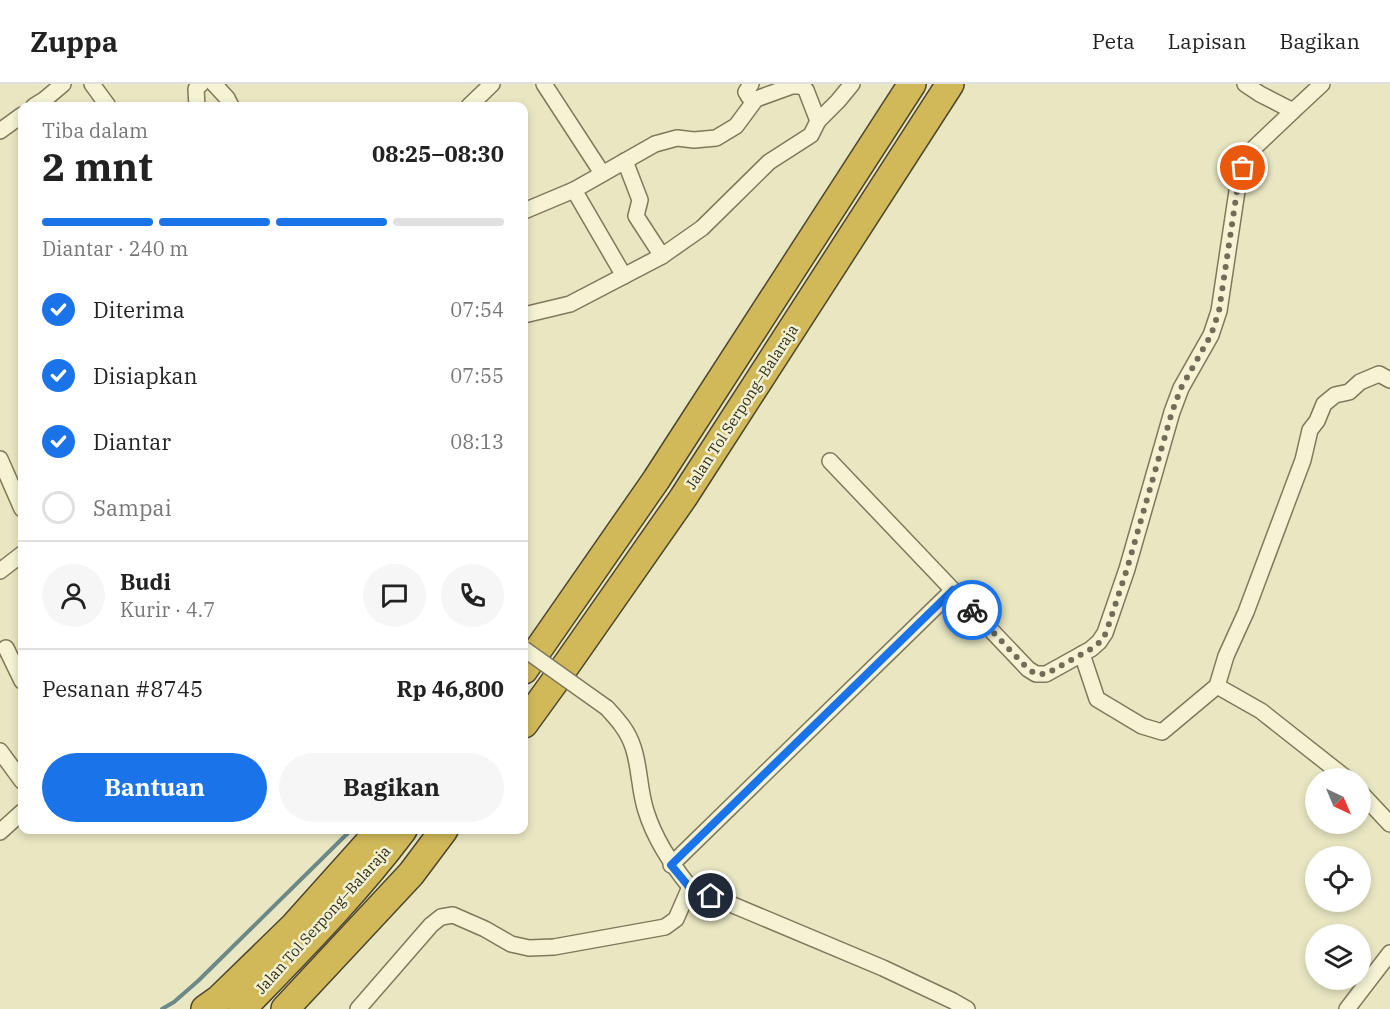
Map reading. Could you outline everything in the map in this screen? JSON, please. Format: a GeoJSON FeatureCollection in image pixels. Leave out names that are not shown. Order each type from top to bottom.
{"type":"FeatureCollection","features":[{"type":"Feature","properties":{"kind":"highway"},"geometry":{"type":"LineString","coordinates":[[528,657],[656,480],[912,84]]}},
{"type":"Feature","properties":{"kind":"highway","name":"Jalan Tol Serpong–Balaraja"},"geometry":{"type":"LineString","coordinates":[[528,719],[682,498],[950,84]]}},
{"type":"Feature","properties":{"kind":"highway"},"geometry":{"type":"LineString","coordinates":[[205,1009],[219,999],[293,927],[376,834]]}},
{"type":"Feature","properties":{"kind":"highway","name":"Jalan Tol Serpong–Balaraja"},"geometry":{"type":"LineString","coordinates":[[242,1009],[323,925],[400,834]]}},
{"type":"Feature","properties":{"kind":"highway","name":"Jalan Tol Serpong–Balaraja"},"geometry":{"type":"LineString","coordinates":[[285,1009],[411,873],[441,834]]}},
{"type":"Feature","properties":{"kind":"street"},"geometry":{"type":"LineString","coordinates":[[41,102],[63,84]]}},
{"type":"Feature","properties":{"kind":"street"},"geometry":{"type":"LineString","coordinates":[[92,84],[105,102]]}},
{"type":"Feature","properties":{"kind":"street"},"geometry":{"type":"LineString","coordinates":[[197,102],[196,89],[201,84]]}},
{"type":"Feature","properties":{"kind":"street"},"geometry":{"type":"LineString","coordinates":[[214,84],[229,102]]}},
{"type":"Feature","properties":{"kind":"street"},"geometry":{"type":"LineString","coordinates":[[473,102],[492,84]]}},
{"type":"Feature","properties":{"kind":"street"},"geometry":{"type":"LineString","coordinates":[[544,84],[603,173]]}},
{"type":"Feature","properties":{"kind":"street"},"geometry":{"type":"LineString","coordinates":[[528,314],[570,304],[662,256],[702,228],[769,162],[811,135],[818,121],[852,84]]}},
{"type":"Feature","properties":{"kind":"street"},"geometry":{"type":"LineString","coordinates":[[1245,84],[1293,111]]}},
{"type":"Feature","properties":{"kind":"street"},"geometry":{"type":"LineString","coordinates":[[830,461],[1028,669],[1036,674],[1046,674],[1100,642],[1106,633],[1127,569],[1172,412],[1181,388],[1211,335],[1219,311],[1235,201],[1243,168],[1253,149],[1322,84]]}},
{"type":"Feature","properties":{"kind":"street"},"geometry":{"type":"LineString","coordinates":[[528,209],[574,190],[655,144],[672,138],[694,140],[716,138],[736,126],[752,88],[801,86],[806,90],[818,121]]}},
{"type":"Feature","properties":{"kind":"street"},"geometry":{"type":"LineString","coordinates":[[0,131],[18,118]]}},
{"type":"Feature","properties":{"kind":"street"},"geometry":{"type":"LineString","coordinates":[[625,161],[640,200],[636,216],[662,256]]}},
{"type":"Feature","properties":{"kind":"street"},"geometry":{"type":"LineString","coordinates":[[574,190],[624,276]]}},
{"type":"Feature","properties":{"kind":"street"},"geometry":{"type":"LineString","coordinates":[[1082,654],[1097,699],[1142,726],[1162,732],[1217,686],[1226,656],[1246,612],[1303,460],[1310,430],[1317,421],[1324,404],[1335,395],[1349,392],[1360,382],[1379,374],[1390,380]]}},
{"type":"Feature","properties":{"kind":"street"},"geometry":{"type":"LineString","coordinates":[[0,459],[18,500]]}},
{"type":"Feature","properties":{"kind":"street"},"geometry":{"type":"LineString","coordinates":[[0,571],[18,557]]}},
{"type":"Feature","properties":{"kind":"street"},"geometry":{"type":"LineString","coordinates":[[671,865],[953,590]]}},
{"type":"Feature","properties":{"kind":"street"},"geometry":{"type":"LineString","coordinates":[[3,646],[18,651]]}},
{"type":"Feature","properties":{"kind":"street"},"geometry":{"type":"LineString","coordinates":[[3,646],[18,674]]}},
{"type":"Feature","properties":{"kind":"street"},"geometry":{"type":"LineString","coordinates":[[528,665],[607,708],[623,725],[633,747],[645,808],[653,833],[671,865],[690,888],[882,968],[967,1009]]}},
{"type":"Feature","properties":{"kind":"street"},"geometry":{"type":"LineString","coordinates":[[1217,686],[1261,711],[1333,768]]}},
{"type":"Feature","properties":{"kind":"street"},"geometry":{"type":"LineString","coordinates":[[0,751],[18,776]]}},
{"type":"Feature","properties":{"kind":"street"},"geometry":{"type":"LineString","coordinates":[[1371,804],[1390,824]]}},
{"type":"Feature","properties":{"kind":"street"},"geometry":{"type":"LineString","coordinates":[[0,832],[18,816]]}},
{"type":"Feature","properties":{"kind":"street"},"geometry":{"type":"LineString","coordinates":[[358,1009],[430,925],[441,917],[453,915],[511,944],[529,948],[554,946],[666,927],[676,919],[690,888]]}},
{"type":"Feature","properties":{"kind":"street"},"geometry":{"type":"LineString","coordinates":[[1347,1009],[1390,953]]}},
{"type":"Feature","properties":{"kind":"waterway"},"geometry":{"type":"LineString","coordinates":[[162,1009],[174,1002],[198,981],[347,834]]}},
{"type":"Feature","properties":{"kind":"way so far"},"geometry":{"type":"LineString","coordinates":[[972,610],[1028,669],[1036,674],[1046,674],[1091,649],[1106,633],[1127,569],[1172,412],[1181,388],[1211,335],[1219,311],[1237,191],[1243,168]]}},
{"type":"Feature","properties":{"kind":"route"},"geometry":{"type":"LineString","coordinates":[[711,896],[690,888],[671,865],[953,590],[972,610]]}}]}
